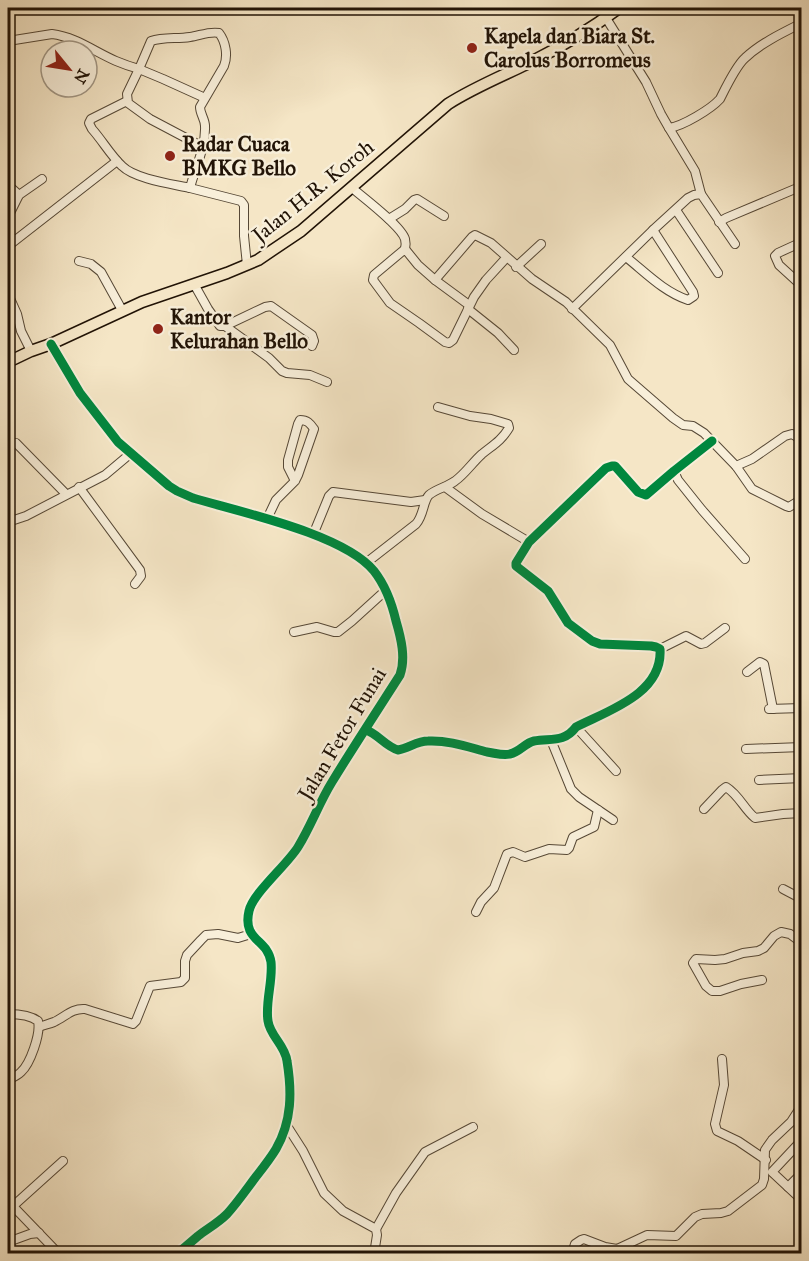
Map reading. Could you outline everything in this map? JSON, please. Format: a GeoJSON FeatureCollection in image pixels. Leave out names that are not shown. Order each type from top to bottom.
{"type":"FeatureCollection","features":[{"type":"Feature","properties":{"kind":"main road","name":"Jalan H.R. Koroh"},"geometry":{"type":"LineString","coordinates":[[8,362],[122,310],[247,265],[268,254],[301,231],[447,104],[475,88],[528,64],[619,8]]}},
{"type":"Feature","properties":{"kind":"street"},"geometry":{"type":"LineString","coordinates":[[606,18],[646,82],[661,114],[695,171],[701,194],[735,244]]}},
{"type":"Feature","properties":{"kind":"street"},"geometry":{"type":"LineString","coordinates":[[669,128],[689,121],[716,103],[746,57],[774,37],[801,23]]}},
{"type":"Feature","properties":{"kind":"street"},"geometry":{"type":"LineString","coordinates":[[127,101],[127,94],[152,40],[190,37],[213,32],[219,33],[222,37],[226,62],[200,109],[205,129],[203,147],[190,188]]}},
{"type":"Feature","properties":{"kind":"street"},"geometry":{"type":"LineString","coordinates":[[8,41],[52,34],[59,35],[205,98]]}},
{"type":"Feature","properties":{"kind":"street"},"geometry":{"type":"LineString","coordinates":[[127,101],[150,119],[203,147]]}},
{"type":"Feature","properties":{"kind":"street"},"geometry":{"type":"LineString","coordinates":[[127,101],[91,119],[89,123],[122,167],[132,173],[242,201],[247,265]]}},
{"type":"Feature","properties":{"kind":"street"},"geometry":{"type":"LineString","coordinates":[[8,246],[117,161]]}},
{"type":"Feature","properties":{"kind":"street"},"geometry":{"type":"LineString","coordinates":[[8,217],[19,195],[42,179]]}},
{"type":"Feature","properties":{"kind":"street"},"geometry":{"type":"LineString","coordinates":[[8,185],[19,195]]}},
{"type":"Feature","properties":{"kind":"street"},"geometry":{"type":"LineString","coordinates":[[719,222],[801,186]]}},
{"type":"Feature","properties":{"kind":"street"},"geometry":{"type":"LineString","coordinates":[[352,188],[388,219],[404,237],[405,249],[418,265],[498,333],[514,350]]}},
{"type":"Feature","properties":{"kind":"street"},"geometry":{"type":"LineString","coordinates":[[572,309],[688,198],[701,194]]}},
{"type":"Feature","properties":{"kind":"street"},"geometry":{"type":"LineString","coordinates":[[388,219],[417,199],[444,216]]}},
{"type":"Feature","properties":{"kind":"street"},"geometry":{"type":"LineString","coordinates":[[676,210],[718,273]]}},
{"type":"Feature","properties":{"kind":"street"},"geometry":{"type":"LineString","coordinates":[[626,257],[659,286],[678,297],[688,300],[694,296],[653,230]]}},
{"type":"Feature","properties":{"kind":"street"},"geometry":{"type":"LineString","coordinates":[[435,280],[474,236],[491,243],[516,267],[561,298],[610,345],[628,380],[683,425],[695,427],[704,433],[736,466],[752,489],[788,507],[801,499]]}},
{"type":"Feature","properties":{"kind":"street"},"geometry":{"type":"LineString","coordinates":[[801,242],[775,256],[780,265],[801,286]]}},
{"type":"Feature","properties":{"kind":"street"},"geometry":{"type":"LineString","coordinates":[[516,267],[541,244]]}},
{"type":"Feature","properties":{"kind":"street"},"geometry":{"type":"LineString","coordinates":[[405,249],[373,278],[373,282],[386,300],[449,344],[468,307],[486,280],[507,257]]}},
{"type":"Feature","properties":{"kind":"street"},"geometry":{"type":"LineString","coordinates":[[79,261],[95,266],[101,272],[122,310]]}},
{"type":"Feature","properties":{"kind":"street"},"geometry":{"type":"LineString","coordinates":[[194,284],[220,326],[225,326],[269,358],[282,371],[310,375],[327,382]]}},
{"type":"Feature","properties":{"kind":"street"},"geometry":{"type":"LineString","coordinates":[[8,294],[31,351]]}},
{"type":"Feature","properties":{"kind":"street"},"geometry":{"type":"LineString","coordinates":[[225,326],[272,306],[312,335],[315,341],[312,346]]}},
{"type":"Feature","properties":{"kind":"street","name":"Jalan Fetor Funai"},"geometry":{"type":"LineString","coordinates":[[51,344],[80,393],[98,418],[130,454],[177,491],[193,498],[313,534],[357,555],[375,572],[385,591],[397,624],[402,646],[400,675],[331,783],[297,848],[250,907],[248,922],[251,934]]}},
{"type":"Feature","properties":{"kind":"street"},"geometry":{"type":"LineString","coordinates":[[313,534],[333,492],[411,501],[425,500],[432,493],[445,488],[463,475],[481,454],[494,446],[509,426],[502,422],[438,407]]}},
{"type":"Feature","properties":{"kind":"street"},"geometry":{"type":"LineString","coordinates":[[267,519],[276,500],[295,481],[298,475],[314,429],[309,422],[304,420],[300,420],[298,424],[288,460],[288,467],[295,481]]}},
{"type":"Feature","properties":{"kind":"street"},"geometry":{"type":"LineString","coordinates":[[736,466],[752,459],[785,436],[792,434],[801,440]]}},
{"type":"Feature","properties":{"kind":"street"},"geometry":{"type":"LineString","coordinates":[[712,441],[646,495],[638,492],[615,466],[609,466],[529,542],[516,566],[548,591],[568,623],[597,643],[651,646],[660,649],[686,636],[701,644],[705,643],[725,628]]}},
{"type":"Feature","properties":{"kind":"street"},"geometry":{"type":"LineString","coordinates":[[16,443],[66,494]]}},
{"type":"Feature","properties":{"kind":"street"},"geometry":{"type":"LineString","coordinates":[[8,522],[26,516],[105,475],[130,454]]}},
{"type":"Feature","properties":{"kind":"street"},"geometry":{"type":"LineString","coordinates":[[674,471],[678,480],[702,510],[745,559]]}},
{"type":"Feature","properties":{"kind":"street"},"geometry":{"type":"LineString","coordinates":[[79,487],[138,567],[141,576],[135,584]]}},
{"type":"Feature","properties":{"kind":"street"},"geometry":{"type":"LineString","coordinates":[[445,488],[482,514],[529,542]]}},
{"type":"Feature","properties":{"kind":"street"},"geometry":{"type":"LineString","coordinates":[[366,563],[418,522],[425,507],[425,500]]}},
{"type":"Feature","properties":{"kind":"street"},"geometry":{"type":"LineString","coordinates":[[294,632],[314,627],[338,632],[385,591]]}},
{"type":"Feature","properties":{"kind":"street"},"geometry":{"type":"LineString","coordinates":[[366,730],[374,733],[390,748],[398,750],[420,741],[431,740],[510,754],[522,750],[531,742],[551,740],[571,734],[576,726],[629,701],[648,685],[654,675],[659,663],[660,649]]}},
{"type":"Feature","properties":{"kind":"street"},"geometry":{"type":"LineString","coordinates":[[747,672],[760,662],[764,664],[770,709],[801,708]]}},
{"type":"Feature","properties":{"kind":"street"},"geometry":{"type":"LineString","coordinates":[[576,726],[616,771]]}},
{"type":"Feature","properties":{"kind":"street"},"geometry":{"type":"LineString","coordinates":[[551,740],[571,789],[613,820]]}},
{"type":"Feature","properties":{"kind":"street"},"geometry":{"type":"LineString","coordinates":[[746,749],[801,747]]}},
{"type":"Feature","properties":{"kind":"street"},"geometry":{"type":"LineString","coordinates":[[759,780],[801,778]]}},
{"type":"Feature","properties":{"kind":"street"},"geometry":{"type":"LineString","coordinates":[[704,809],[726,787],[755,818],[801,813]]}},
{"type":"Feature","properties":{"kind":"street"},"geometry":{"type":"LineString","coordinates":[[476,912],[481,902],[494,888],[507,854],[513,852],[525,857],[549,849],[567,850],[573,837],[594,827],[598,810]]}},
{"type":"Feature","properties":{"kind":"street"},"geometry":{"type":"LineString","coordinates":[[783,889],[801,899]]}},
{"type":"Feature","properties":{"kind":"street"},"geometry":{"type":"LineString","coordinates":[[762,980],[712,991],[696,972],[693,963],[696,959],[725,959],[742,953],[758,951],[781,932],[790,934],[801,943]]}},
{"type":"Feature","properties":{"kind":"street"},"geometry":{"type":"LineString","coordinates":[[39,1026],[54,1022],[82,1008],[133,1024],[150,986],[183,981],[186,975],[186,957],[206,935],[238,938],[251,934],[270,955],[272,977],[267,1016],[270,1030],[282,1046],[287,1059],[290,1098],[287,1126],[275,1150],[235,1205],[226,1215],[177,1254]]}},
{"type":"Feature","properties":{"kind":"street"},"geometry":{"type":"LineString","coordinates":[[8,1014],[34,1018],[38,1021],[39,1026],[35,1044],[25,1067],[8,1080]]}},
{"type":"Feature","properties":{"kind":"street"},"geometry":{"type":"LineString","coordinates":[[722,1059],[724,1084],[715,1128],[744,1144],[766,1160]]}},
{"type":"Feature","properties":{"kind":"street"},"geometry":{"type":"LineString","coordinates":[[572,1254],[575,1244],[584,1239],[617,1249],[647,1235],[676,1236],[698,1216],[728,1211],[762,1185],[766,1160],[764,1153],[801,1105]]}},
{"type":"Feature","properties":{"kind":"street"},"geometry":{"type":"LineString","coordinates":[[287,1126],[303,1151],[324,1193],[343,1211],[376,1229]]}},
{"type":"Feature","properties":{"kind":"street"},"geometry":{"type":"LineString","coordinates":[[374,1254],[376,1229],[396,1192],[425,1152],[473,1127]]}},
{"type":"Feature","properties":{"kind":"street"},"geometry":{"type":"LineString","coordinates":[[801,1140],[772,1172],[801,1200]]}},
{"type":"Feature","properties":{"kind":"street"},"geometry":{"type":"LineString","coordinates":[[59,1254],[10,1204],[63,1161]]}},
{"type":"Feature","properties":{"kind":"street"},"geometry":{"type":"LineString","coordinates":[[788,1187],[801,1173]]}},
{"type":"Feature","properties":{"kind":"street"},"geometry":{"type":"LineString","coordinates":[[8,1242],[39,1233]]}},
{"type":"Feature","properties":{"kind":"street"},"geometry":{"type":"LineString","coordinates":[[262,1254],[263,1252],[287,1253]]}},
{"type":"Feature","properties":{"kind":"street"},"geometry":{"type":"LineString","coordinates":[[301,1254],[310,1254]]}},
{"type":"Feature","properties":{"kind":"cycle path"},"geometry":{"type":"LineString","coordinates":[[51,344],[80,393],[118,442],[169,486],[193,498],[263,517],[316,535],[360,558],[374,571],[385,588],[400,634],[402,648],[403,662],[400,675],[332,782],[298,847],[263,888],[249,911],[249,928],[269,954],[271,962],[268,1021],[286,1055],[290,1084],[285,1128],[269,1160],[227,1214],[177,1254]]}},
{"type":"Feature","properties":{"kind":"cycle path"},"geometry":{"type":"LineString","coordinates":[[366,730],[398,750],[420,742],[436,741],[507,755],[534,741],[567,736],[576,727],[617,707],[643,689],[659,665],[660,649],[651,646],[600,644],[592,641],[568,623],[548,591],[516,566],[516,563],[529,542],[606,468],[615,466],[638,492],[646,495],[712,441]]}},
{"type":"Feature","properties":{"kind":"place","name":"Kapela dan Biara St. Carolus Borromeus"},"geometry":{"type":"Point","coordinates":[472,48]}},
{"type":"Feature","properties":{"kind":"place","name":"Radar Cuaca BMKG Bello"},"geometry":{"type":"Point","coordinates":[170,156]}},
{"type":"Feature","properties":{"kind":"place","name":"Kantor Kelurahan Bello"},"geometry":{"type":"Point","coordinates":[158,329]}}]}
